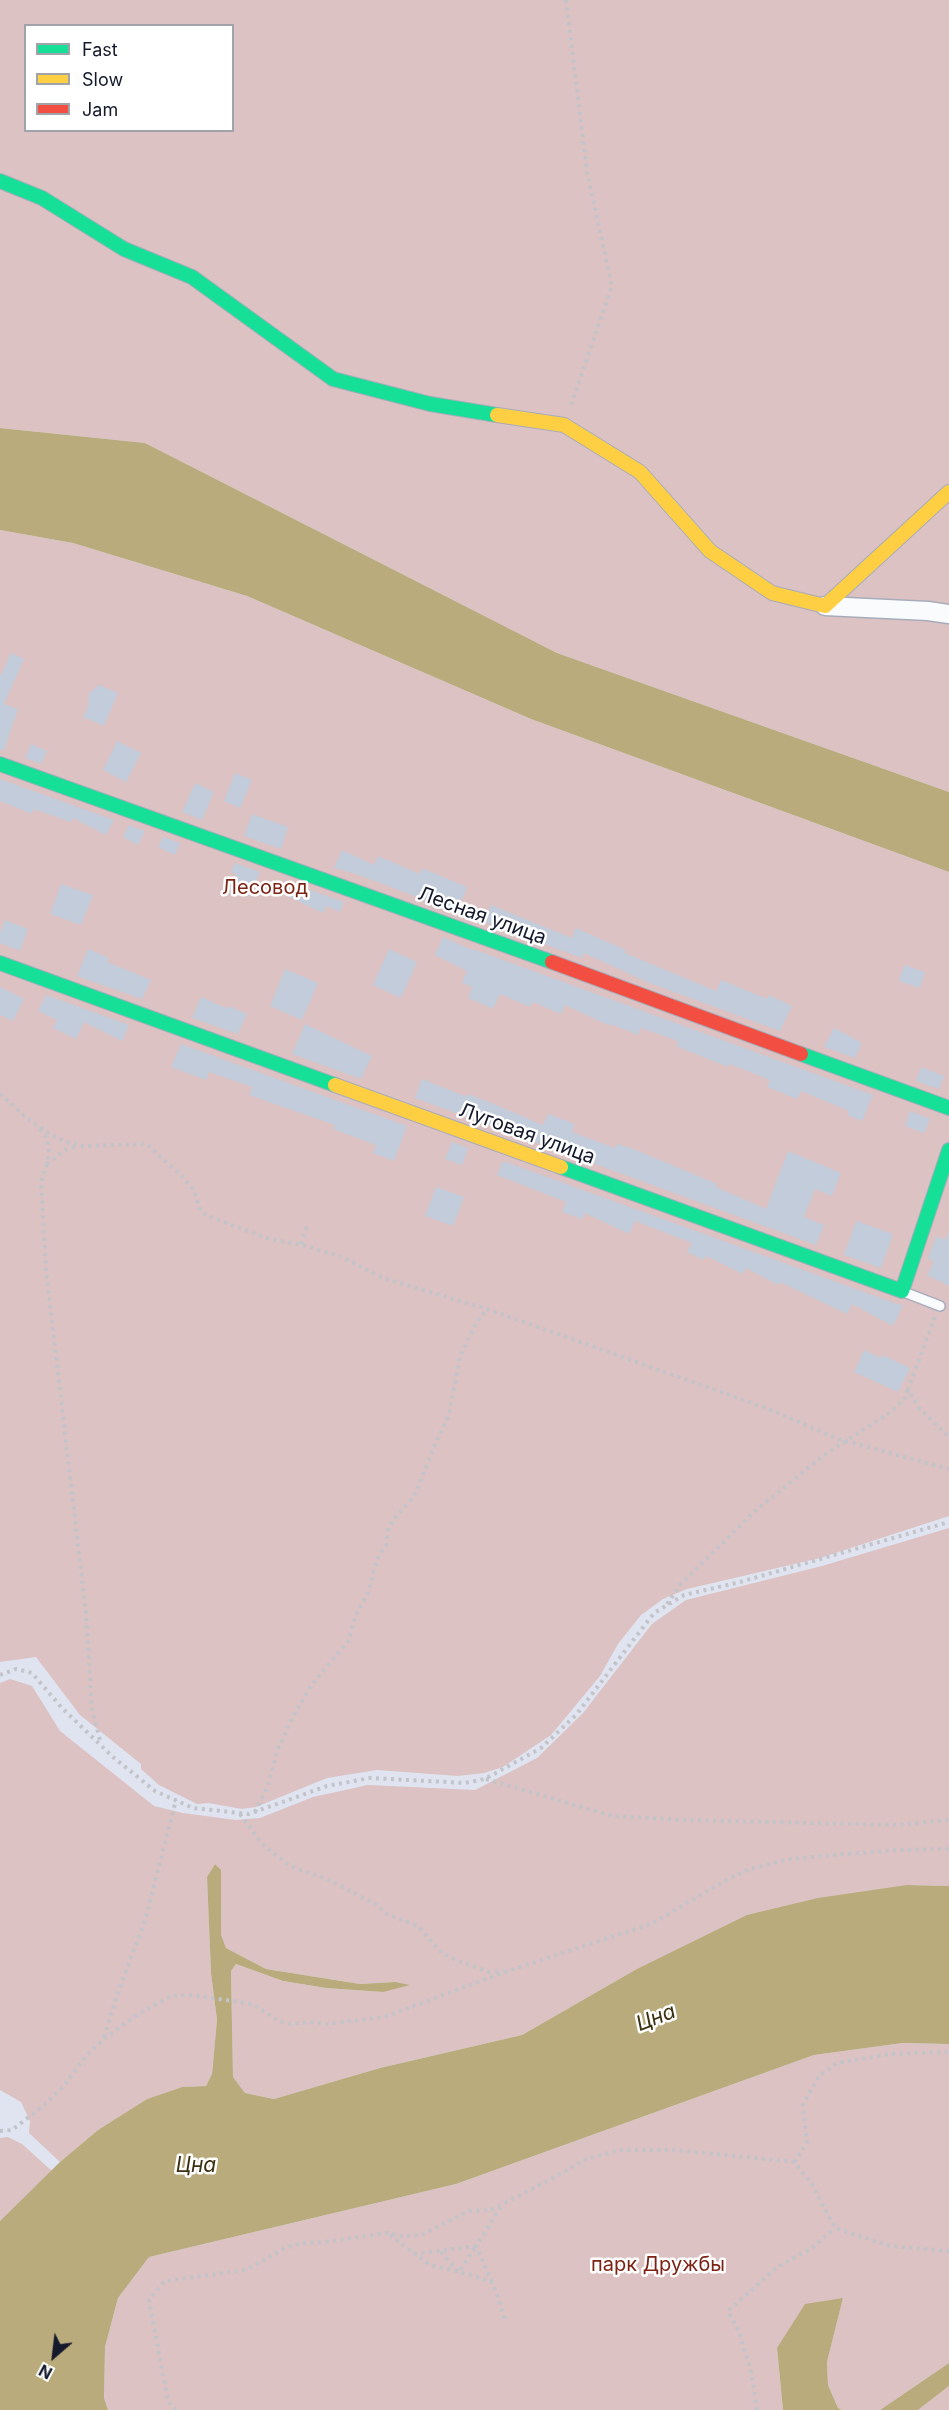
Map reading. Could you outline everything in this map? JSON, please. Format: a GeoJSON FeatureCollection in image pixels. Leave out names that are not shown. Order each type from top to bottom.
{"type":"FeatureCollection","features":[{"type":"Feature","properties":{"kind":"street"},"geometry":{"type":"LineString","coordinates":[[0,181],[42,198],[124,249],[192,277],[333,379],[430,404],[564,425],[640,472],[710,550],[772,593],[825,606],[949,614]]}},
{"type":"Feature","properties":{"kind":"street"},"geometry":{"type":"LineString","coordinates":[[825,606],[949,492]]}},
{"type":"Feature","properties":{"kind":"street","name":"Лесная улица"},"geometry":{"type":"LineString","coordinates":[[0,764],[404,908],[949,1108]]}},
{"type":"Feature","properties":{"kind":"street","name":"Луговая улица"},"geometry":{"type":"LineString","coordinates":[[0,963],[902,1291]]}},
{"type":"Feature","properties":{"kind":"street"},"geometry":{"type":"LineString","coordinates":[[902,1291],[949,1150]]}},
{"type":"Feature","properties":{"kind":"lane"},"geometry":{"type":"LineString","coordinates":[[902,1291],[940,1306]]}},
{"type":"Feature","properties":{"kind":"path"},"geometry":{"type":"LineString","coordinates":[[564,425],[612,286],[587,172],[566,0]]}},
{"type":"Feature","properties":{"kind":"path"},"geometry":{"type":"LineString","coordinates":[[0,1094],[52,1136],[80,1146]]}},
{"type":"Feature","properties":{"kind":"path"},"geometry":{"type":"LineString","coordinates":[[38,1126],[46,1138],[49,1152],[41,1182],[47,1280],[81,1570],[92,1709],[101,1745]]}},
{"type":"Feature","properties":{"kind":"path"},"geometry":{"type":"LineString","coordinates":[[47,1164],[65,1150],[80,1146],[146,1144],[194,1190],[201,1212],[269,1239],[301,1244],[342,1257],[383,1278],[487,1308],[766,1408],[845,1440],[949,1469]]}},
{"type":"Feature","properties":{"kind":"path"},"geometry":{"type":"LineString","coordinates":[[301,1244],[308,1223]]}},
{"type":"Feature","properties":{"kind":"path"},"geometry":{"type":"LineString","coordinates":[[666,1606],[680,1585],[754,1512],[786,1484],[845,1440],[891,1412],[906,1396],[940,1306]]}},
{"type":"Feature","properties":{"kind":"path"},"geometry":{"type":"LineString","coordinates":[[255,1812],[268,1786],[277,1751],[291,1722],[311,1686],[349,1640],[356,1617],[368,1593],[377,1559],[386,1545],[388,1530],[394,1519],[415,1495],[449,1415],[460,1356],[476,1323],[487,1308]]}},
{"type":"Feature","properties":{"kind":"path"},"geometry":{"type":"LineString","coordinates":[[908,1389],[920,1408],[949,1437]]}},
{"type":"Feature","properties":{"kind":"path"},"geometry":{"type":"LineString","coordinates":[[0,1675],[16,1669],[32,1673],[62,1708],[155,1791],[193,1808],[240,1814],[255,1812],[327,1786],[370,1778],[465,1784],[485,1779],[541,1748],[576,1715],[654,1613],[684,1595],[783,1570],[949,1522]]}},
{"type":"Feature","properties":{"kind":"path"},"geometry":{"type":"LineString","coordinates":[[485,1779],[612,1816],[896,1825],[949,1820]]}},
{"type":"Feature","properties":{"kind":"path"},"geometry":{"type":"LineString","coordinates":[[104,2039],[118,1992],[145,1921],[176,1800]]}},
{"type":"Feature","properties":{"kind":"path"},"geometry":{"type":"LineString","coordinates":[[240,1814],[262,1844],[290,1866],[329,1880],[375,1904],[395,1918],[418,1926],[442,1953],[456,1960],[489,1972],[508,1971]]}},
{"type":"Feature","properties":{"kind":"path"},"geometry":{"type":"LineString","coordinates":[[0,2131],[12,2130],[43,2106],[63,2087],[85,2057],[104,2039],[138,2014],[171,1996],[192,1995],[252,2004],[279,2021],[289,2024],[347,2022],[384,2017],[508,1971],[651,1924],[730,1878],[750,1869],[785,1860],[833,1855],[949,1849]]}},
{"type":"Feature","properties":{"kind":"path"},"geometry":{"type":"LineString","coordinates":[[794,2162],[807,2143],[803,2105],[819,2076],[837,2063],[890,2054],[949,2052]]}},
{"type":"Feature","properties":{"kind":"path"},"geometry":{"type":"LineString","coordinates":[[176,2410],[168,2401],[149,2300],[165,2281],[246,2270],[285,2248],[302,2243],[387,2233],[402,2236],[421,2235],[469,2211],[491,2210],[586,2159],[620,2150],[674,2150],[794,2162],[812,2184],[835,2228],[890,2246],[949,2251]]}},
{"type":"Feature","properties":{"kind":"path"},"geometry":{"type":"LineString","coordinates":[[459,2272],[502,2204]]}},
{"type":"Feature","properties":{"kind":"path"},"geometry":{"type":"LineString","coordinates":[[757,2410],[751,2371],[739,2332],[728,2311],[776,2268],[813,2247],[835,2228]]}},
{"type":"Feature","properties":{"kind":"path"},"geometry":{"type":"LineString","coordinates":[[387,2233],[430,2265],[493,2283]]}},
{"type":"Feature","properties":{"kind":"path"},"geometry":{"type":"LineString","coordinates":[[413,2254],[476,2246]]}},
{"type":"Feature","properties":{"kind":"path"},"geometry":{"type":"LineString","coordinates":[[476,2246],[493,2283],[506,2323]]}},
{"type":"Feature","properties":{"kind":"path"},"geometry":{"type":"LineString","coordinates":[[441,2252],[459,2272]]}},
{"type":"Feature","properties":{"kind":"green space"},"geometry":{"type":"Polygon","coordinates":[[[0,0],[949,0],[949,792],[557,653],[145,443],[0,428],[0,0]]]}},
{"type":"Feature","properties":{"kind":"green space","name":"Лесовод"},"geometry":{"type":"Polygon","coordinates":[[[0,530],[73,543],[247,596],[531,719],[949,872],[949,1516],[820,1558],[687,1589],[663,1599],[641,1615],[618,1644],[600,1676],[551,1735],[503,1767],[484,1773],[458,1776],[377,1770],[327,1778],[256,1807],[242,1809],[208,1803],[197,1804],[159,1785],[141,1769],[141,1764],[80,1715],[36,1657],[0,1662],[0,530]]]}},
{"type":"Feature","properties":{"kind":"green space"},"geometry":{"type":"Polygon","coordinates":[[[949,1528],[949,1886],[907,1885],[635,1970],[522,2035],[380,2068],[274,2099],[245,2093],[233,2077],[231,1971],[236,1964],[283,1981],[326,1988],[383,1992],[395,1982],[360,1984],[266,1969],[226,1948],[221,1936],[221,1871],[215,1864],[207,1877],[211,1973],[217,2020],[212,2074],[206,2086],[182,2087],[147,2099],[98,2130],[60,2162],[29,2133],[30,2121],[21,2102],[0,2090],[0,1683],[10,1679],[32,1686],[60,1731],[154,1806],[183,1813],[236,1820],[260,1818],[313,1797],[368,1785],[475,1790],[537,1758],[583,1713],[652,1624],[686,1600],[822,1566],[949,1528]]]}},
{"type":"Feature","properties":{"kind":"green space","name":"парк Дружбы"},"geometry":{"type":"Polygon","coordinates":[[[903,2043],[949,2044],[949,2363],[880,2410],[842,2410],[838,2408],[828,2385],[827,2362],[843,2298],[777,2348],[783,2410],[108,2410],[104,2398],[105,2347],[118,2298],[149,2257],[456,2184],[814,2055],[903,2043]]]}},
{"type":"Feature","properties":{"kind":"green space"},"geometry":{"type":"Polygon","coordinates":[[[8,2137],[22,2144],[52,2171],[0,2221],[0,2138],[8,2137]]]}},
{"type":"Feature","properties":{"kind":"green space"},"geometry":{"type":"Polygon","coordinates":[[[949,2386],[949,2410],[918,2410],[949,2386]]]}},
{"type":"Feature","properties":{"kind":"water"},"geometry":{"type":"Polygon","coordinates":[[[0,428],[145,443],[557,653],[949,792],[949,872],[531,719],[247,596],[73,543],[0,530],[0,428]]]}},
{"type":"Feature","properties":{"kind":"water","name":"Цна"},"geometry":{"type":"Polygon","coordinates":[[[215,1864],[221,1870],[221,1935],[226,1948],[266,1969],[360,1984],[395,1982],[410,1985],[383,1992],[326,1988],[283,1981],[236,1964],[231,1971],[233,2077],[245,2093],[274,2099],[380,2068],[522,2035],[635,1970],[747,1915],[818,1898],[907,1885],[949,1886],[949,2044],[903,2043],[814,2055],[456,2184],[149,2257],[118,2298],[105,2347],[104,2398],[108,2410],[0,2410],[0,2221],[60,2162],[98,2130],[147,2099],[182,2087],[206,2086],[212,2074],[217,2020],[211,1973],[207,1877],[215,1864]]]}},
{"type":"Feature","properties":{"kind":"water"},"geometry":{"type":"Polygon","coordinates":[[[843,2298],[827,2362],[828,2385],[838,2408],[842,2410],[783,2410],[777,2348],[805,2304],[843,2298]]]}},
{"type":"Feature","properties":{"kind":"water"},"geometry":{"type":"Polygon","coordinates":[[[949,2363],[949,2386],[918,2410],[880,2410],[949,2363]]]}},
{"type":"Feature","properties":{"kind":"building"},"geometry":{"type":"Polygon","coordinates":[[[11,653],[24,659],[4,704],[18,709],[4,750],[0,750],[0,677],[11,653]]]}},
{"type":"Feature","properties":{"kind":"building"},"geometry":{"type":"Polygon","coordinates":[[[99,685],[118,693],[104,726],[83,717],[88,707],[89,693],[99,685]]]}},
{"type":"Feature","properties":{"kind":"building"},"geometry":{"type":"Polygon","coordinates":[[[117,741],[141,753],[126,782],[103,770],[117,741]]]}},
{"type":"Feature","properties":{"kind":"building"},"geometry":{"type":"Polygon","coordinates":[[[31,744],[47,751],[41,764],[25,758],[31,744]]]}},
{"type":"Feature","properties":{"kind":"building"},"geometry":{"type":"Polygon","coordinates":[[[235,773],[252,780],[240,808],[224,801],[235,773]]]}},
{"type":"Feature","properties":{"kind":"building"},"geometry":{"type":"Polygon","coordinates":[[[0,779],[114,820],[106,835],[73,818],[71,822],[34,809],[32,814],[0,801],[0,779]]]}},
{"type":"Feature","properties":{"kind":"building"},"geometry":{"type":"Polygon","coordinates":[[[195,783],[214,792],[202,820],[182,812],[195,783]]]}},
{"type":"Feature","properties":{"kind":"building"},"geometry":{"type":"Polygon","coordinates":[[[252,814],[288,827],[281,849],[244,836],[252,814]]]}},
{"type":"Feature","properties":{"kind":"building"},"geometry":{"type":"Polygon","coordinates":[[[129,825],[145,831],[138,845],[123,837],[129,825]]]}},
{"type":"Feature","properties":{"kind":"building"},"geometry":{"type":"Polygon","coordinates":[[[163,837],[180,843],[175,855],[158,847],[163,837]]]}},
{"type":"Feature","properties":{"kind":"building"},"geometry":{"type":"Polygon","coordinates":[[[342,850],[374,865],[378,856],[420,874],[422,868],[467,887],[457,912],[334,868],[342,850]]]}},
{"type":"Feature","properties":{"kind":"building"},"geometry":{"type":"Polygon","coordinates":[[[235,863],[260,872],[249,897],[229,889],[236,874],[231,872],[235,863]]]}},
{"type":"Feature","properties":{"kind":"building"},"geometry":{"type":"Polygon","coordinates":[[[61,884],[93,895],[81,925],[50,914],[61,884]]]}},
{"type":"Feature","properties":{"kind":"building"},"geometry":{"type":"Polygon","coordinates":[[[293,884],[344,902],[340,912],[326,906],[323,913],[287,896],[293,884]]]}},
{"type":"Feature","properties":{"kind":"building"},"geometry":{"type":"Polygon","coordinates":[[[491,905],[572,938],[576,928],[626,950],[625,953],[716,991],[721,980],[767,999],[769,995],[792,1006],[780,1031],[647,982],[584,953],[582,958],[484,922],[491,905]]]}},
{"type":"Feature","properties":{"kind":"building"},"geometry":{"type":"Polygon","coordinates":[[[5,920],[28,929],[20,951],[0,943],[0,933],[5,920]]]}},
{"type":"Feature","properties":{"kind":"building"},"geometry":{"type":"Polygon","coordinates":[[[443,937],[472,950],[873,1095],[862,1121],[847,1115],[849,1111],[801,1091],[797,1099],[767,1087],[770,1080],[730,1064],[728,1067],[676,1046],[678,1041],[641,1028],[638,1035],[611,1024],[610,1026],[565,1005],[561,1014],[533,1002],[530,1007],[500,994],[493,1009],[468,998],[472,987],[462,983],[467,971],[435,955],[443,937]]]}},
{"type":"Feature","properties":{"kind":"building"},"geometry":{"type":"Polygon","coordinates":[[[88,949],[109,958],[107,962],[151,980],[142,999],[77,976],[88,949]]]}},
{"type":"Feature","properties":{"kind":"building"},"geometry":{"type":"Polygon","coordinates":[[[389,949],[417,962],[401,998],[373,985],[389,949]]]}},
{"type":"Feature","properties":{"kind":"building"},"geometry":{"type":"Polygon","coordinates":[[[904,965],[925,972],[920,988],[899,981],[904,965]]]}},
{"type":"Feature","properties":{"kind":"building"},"geometry":{"type":"Polygon","coordinates":[[[285,969],[318,983],[302,1020],[270,1006],[285,969]]]}},
{"type":"Feature","properties":{"kind":"building"},"geometry":{"type":"Polygon","coordinates":[[[0,987],[24,999],[13,1021],[0,1015],[0,987]]]}},
{"type":"Feature","properties":{"kind":"building"},"geometry":{"type":"Polygon","coordinates":[[[46,995],[129,1025],[122,1041],[84,1022],[76,1039],[53,1028],[57,1020],[38,1011],[46,995]]]}},
{"type":"Feature","properties":{"kind":"building"},"geometry":{"type":"Polygon","coordinates":[[[201,997],[228,1009],[229,1006],[247,1014],[238,1034],[192,1018],[201,997]]]}},
{"type":"Feature","properties":{"kind":"building"},"geometry":{"type":"Polygon","coordinates":[[[305,1024],[372,1056],[361,1079],[292,1054],[305,1024]]]}},
{"type":"Feature","properties":{"kind":"building"},"geometry":{"type":"Polygon","coordinates":[[[834,1028],[862,1043],[855,1058],[824,1047],[834,1028]]]}},
{"type":"Feature","properties":{"kind":"building"},"geometry":{"type":"Polygon","coordinates":[[[181,1044],[407,1126],[394,1161],[373,1153],[376,1145],[333,1129],[335,1125],[249,1095],[252,1087],[209,1072],[206,1080],[171,1067],[181,1044]]]}},
{"type":"Feature","properties":{"kind":"building"},"geometry":{"type":"Polygon","coordinates":[[[921,1067],[944,1076],[939,1089],[916,1081],[921,1067]]]}},
{"type":"Feature","properties":{"kind":"building"},"geometry":{"type":"Polygon","coordinates":[[[422,1079],[467,1097],[468,1094],[543,1125],[548,1114],[575,1124],[572,1132],[615,1148],[617,1144],[631,1148],[717,1184],[716,1187],[766,1209],[788,1151],[841,1173],[832,1196],[815,1189],[804,1217],[824,1225],[816,1245],[415,1098],[422,1079]]]}},
{"type":"Feature","properties":{"kind":"building"},"geometry":{"type":"Polygon","coordinates":[[[910,1111],[930,1119],[924,1133],[905,1126],[910,1111]]]}},
{"type":"Feature","properties":{"kind":"building"},"geometry":{"type":"Polygon","coordinates":[[[452,1142],[468,1148],[462,1165],[445,1159],[452,1142]]]}},
{"type":"Feature","properties":{"kind":"building"},"geometry":{"type":"Polygon","coordinates":[[[503,1161],[903,1305],[893,1326],[852,1304],[847,1314],[780,1282],[778,1285],[746,1268],[743,1274],[706,1256],[704,1260],[687,1252],[692,1243],[635,1221],[629,1234],[585,1213],[582,1219],[562,1212],[566,1202],[497,1175],[503,1161]]]}},
{"type":"Feature","properties":{"kind":"building"},"geometry":{"type":"Polygon","coordinates":[[[436,1187],[464,1197],[453,1226],[425,1216],[436,1187]]]}},
{"type":"Feature","properties":{"kind":"building"},"geometry":{"type":"Polygon","coordinates":[[[856,1221],[893,1234],[881,1268],[844,1255],[856,1221]]]}},
{"type":"Feature","properties":{"kind":"building"},"geometry":{"type":"Polygon","coordinates":[[[949,1232],[949,1286],[927,1275],[934,1262],[928,1258],[936,1236],[945,1240],[949,1232]]]}},
{"type":"Feature","properties":{"kind":"building"},"geometry":{"type":"Polygon","coordinates":[[[864,1350],[881,1358],[883,1355],[910,1368],[898,1392],[854,1372],[864,1350]]]}},
{"type":"Feature","properties":{"kind":"traffic: fast"},"geometry":{"type":"LineString","coordinates":[[0,181],[42,198],[124,249],[192,277],[333,379],[430,404],[497,415]]}},
{"type":"Feature","properties":{"kind":"traffic: fast"},"geometry":{"type":"LineString","coordinates":[[0,764],[552,962]]}},
{"type":"Feature","properties":{"kind":"traffic: fast"},"geometry":{"type":"LineString","coordinates":[[0,963],[335,1085]]}},
{"type":"Feature","properties":{"kind":"traffic: fast"},"geometry":{"type":"LineString","coordinates":[[801,1054],[949,1108]]}},
{"type":"Feature","properties":{"kind":"traffic: fast"},"geometry":{"type":"LineString","coordinates":[[561,1167],[902,1291],[949,1150]]}},
{"type":"Feature","properties":{"kind":"traffic: slow"},"geometry":{"type":"LineString","coordinates":[[497,415],[564,425],[640,472],[710,551],[772,593],[825,606],[949,492]]}},
{"type":"Feature","properties":{"kind":"traffic: slow"},"geometry":{"type":"LineString","coordinates":[[335,1085],[561,1167]]}},
{"type":"Feature","properties":{"kind":"traffic: jam"},"geometry":{"type":"LineString","coordinates":[[552,962],[801,1054]]}}]}
